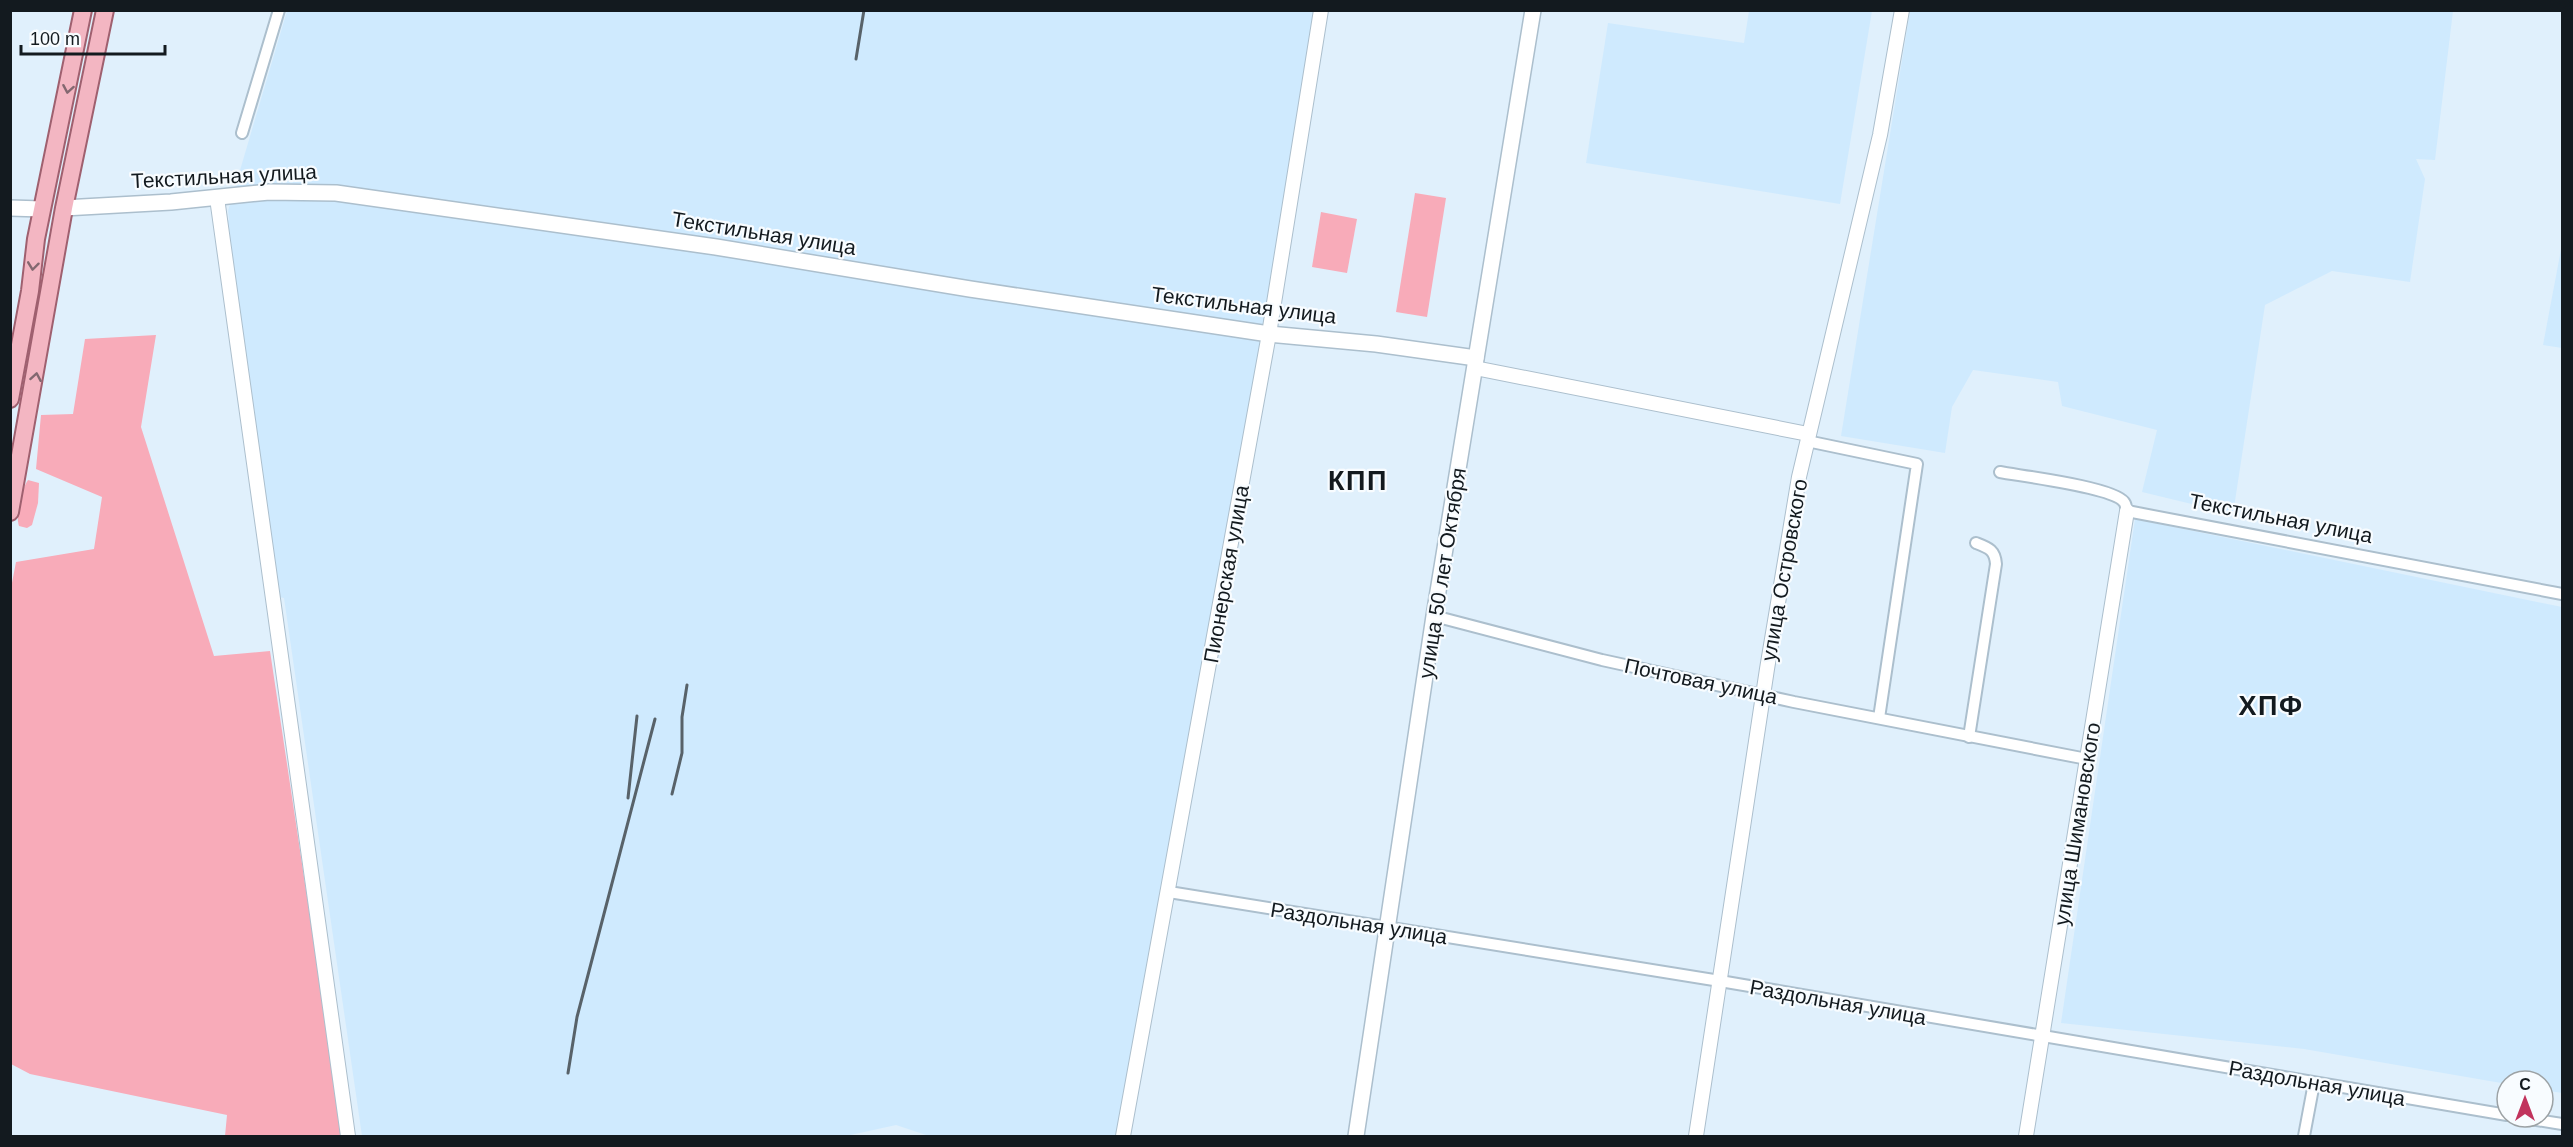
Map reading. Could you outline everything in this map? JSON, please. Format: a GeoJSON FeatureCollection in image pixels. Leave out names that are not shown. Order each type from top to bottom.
{"type":"FeatureCollection","features":[{"type":"Feature","properties":{"kind":"main road"},"geometry":{"type":"LineString","coordinates":[[10,399],[42,209],[65,107],[83,10]]}},
{"type":"Feature","properties":{"kind":"main road"},"geometry":{"type":"LineString","coordinates":[[10,512],[64,208],[105,10]]}},
{"type":"Feature","properties":{"kind":"main road","name":"улица 50 лет Октября"},"geometry":{"type":"LineString","coordinates":[[1356,1137],[1434,616],[1533,10]]}},
{"type":"Feature","properties":{"kind":"main road","name":"Текстильная улица"},"geometry":{"type":"LineString","coordinates":[[42,209],[288,192],[345,194],[716,247],[970,289],[1269,334],[1376,344],[1476,363]]}},
{"type":"Feature","properties":{"kind":"main road"},"geometry":{"type":"LineString","coordinates":[[10,208],[42,209]]}},
{"type":"Feature","properties":{"kind":"street"},"geometry":{"type":"LineString","coordinates":[[242,132],[279,10]]}},
{"type":"Feature","properties":{"kind":"street","name":"Пионерская улица"},"geometry":{"type":"LineString","coordinates":[[1123,1137],[1269,334],[1321,10]]}},
{"type":"Feature","properties":{"kind":"street","name":"улица Островского"},"geometry":{"type":"LineString","coordinates":[[1696,1137],[1763,694],[1807,438],[1880,135],[1902,10]]}},
{"type":"Feature","properties":{"kind":"street"},"geometry":{"type":"LineString","coordinates":[[217,198],[348,1137]]}},
{"type":"Feature","properties":{"kind":"street","name":"Текстильная улица"},"geometry":{"type":"LineString","coordinates":[[1476,363],[1917,464],[1879,718]]}},
{"type":"Feature","properties":{"kind":"street"},"geometry":{"type":"LineString","coordinates":[[2000,472],[2113,494],[2124,501],[2127,511]]}},
{"type":"Feature","properties":{"kind":"street","name":"Текстильная улица"},"geometry":{"type":"LineString","coordinates":[[2127,511],[2562,594]]}},
{"type":"Feature","properties":{"kind":"street","name":"улица Шимановского"},"geometry":{"type":"LineString","coordinates":[[2026,1137],[2127,511]]}},
{"type":"Feature","properties":{"kind":"street"},"geometry":{"type":"LineString","coordinates":[[1969,737],[1996,564],[1995,554],[1990,548],[1976,543]]}},
{"type":"Feature","properties":{"kind":"street","name":"Почтовая улица"},"geometry":{"type":"LineString","coordinates":[[1434,616],[1602,660],[1969,737],[2087,759]]}},
{"type":"Feature","properties":{"kind":"street","name":"Раздольная улица"},"geometry":{"type":"LineString","coordinates":[[1169,892],[1720,981],[2495,1113]]}},
{"type":"Feature","properties":{"kind":"street"},"geometry":{"type":"LineString","coordinates":[[2304,1137],[2314,1083]]}},
{"type":"Feature","properties":{"kind":"shaded area"},"geometry":{"type":"Polygon","coordinates":[[[287,11],[1320,11],[1190,770],[1117,1136],[929,1136],[896,1125],[846,1136],[362,1136],[284,598],[278,597],[225,221],[229,220],[228,211],[287,11]]]}},
{"type":"Feature","properties":{"kind":"shaded area"},"geometry":{"type":"Polygon","coordinates":[[[1749,11],[1872,11],[1840,204],[1586,163],[1608,23],[1744,43],[1749,11]]]}},
{"type":"Feature","properties":{"kind":"shaded area"},"geometry":{"type":"Polygon","coordinates":[[[1910,11],[2453,11],[2435,160],[2416,159],[2425,179],[2410,282],[2332,271],[2265,305],[2233,514],[2142,492],[2157,430],[2062,406],[2058,382],[1973,370],[1952,407],[1945,453],[1841,436],[1910,11]]]}},
{"type":"Feature","properties":{"kind":"shaded area"},"geometry":{"type":"Polygon","coordinates":[[[1415,193],[1446,198],[1427,317],[1396,312],[1415,193]]]}},
{"type":"Feature","properties":{"kind":"shaded area"},"geometry":{"type":"Polygon","coordinates":[[[1321,212],[1357,219],[1347,273],[1312,267],[1321,212]]]}},
{"type":"Feature","properties":{"kind":"shaded area"},"geometry":{"type":"Polygon","coordinates":[[[2562,244],[2562,348],[2543,345],[2562,244]]]}},
{"type":"Feature","properties":{"kind":"shaded area"},"geometry":{"type":"Polygon","coordinates":[[[156,335],[141,427],[214,656],[270,651],[343,1136],[225,1136],[227,1115],[30,1074],[11,1064],[11,588],[16,562],[94,549],[102,497],[36,469],[41,415],[73,414],[85,339],[156,335]]]}},
{"type":"Feature","properties":{"kind":"shaded area"},"geometry":{"type":"Polygon","coordinates":[[[28,480],[39,483],[38,503],[32,525],[27,528],[19,526],[18,509],[28,480]]]}},
{"type":"Feature","properties":{"kind":"shaded area"},"geometry":{"type":"Polygon","coordinates":[[[2135,519],[2562,607],[2562,1093],[2555,1092],[2555,1069],[2495,1069],[2495,1082],[2304,1049],[2061,1023],[2135,519]]]}},
{"type":"Feature","properties":{"kind":"railway"},"geometry":{"type":"LineString","coordinates":[[856,59],[864,10]]}},
{"type":"Feature","properties":{"kind":"railway"},"geometry":{"type":"LineString","coordinates":[[672,794],[682,753],[682,717],[687,685]]}},
{"type":"Feature","properties":{"kind":"railway"},"geometry":{"type":"LineString","coordinates":[[628,798],[637,716]]}},
{"type":"Feature","properties":{"kind":"railway"},"geometry":{"type":"LineString","coordinates":[[568,1073],[577,1017],[655,719]]}},
{"type":"Feature","properties":{"kind":"district","name":"КПП"},"geometry":{"type":"Point","coordinates":[1358,481]}},
{"type":"Feature","properties":{"kind":"district","name":"ХПФ"},"geometry":{"type":"Point","coordinates":[2271,706]}}]}
